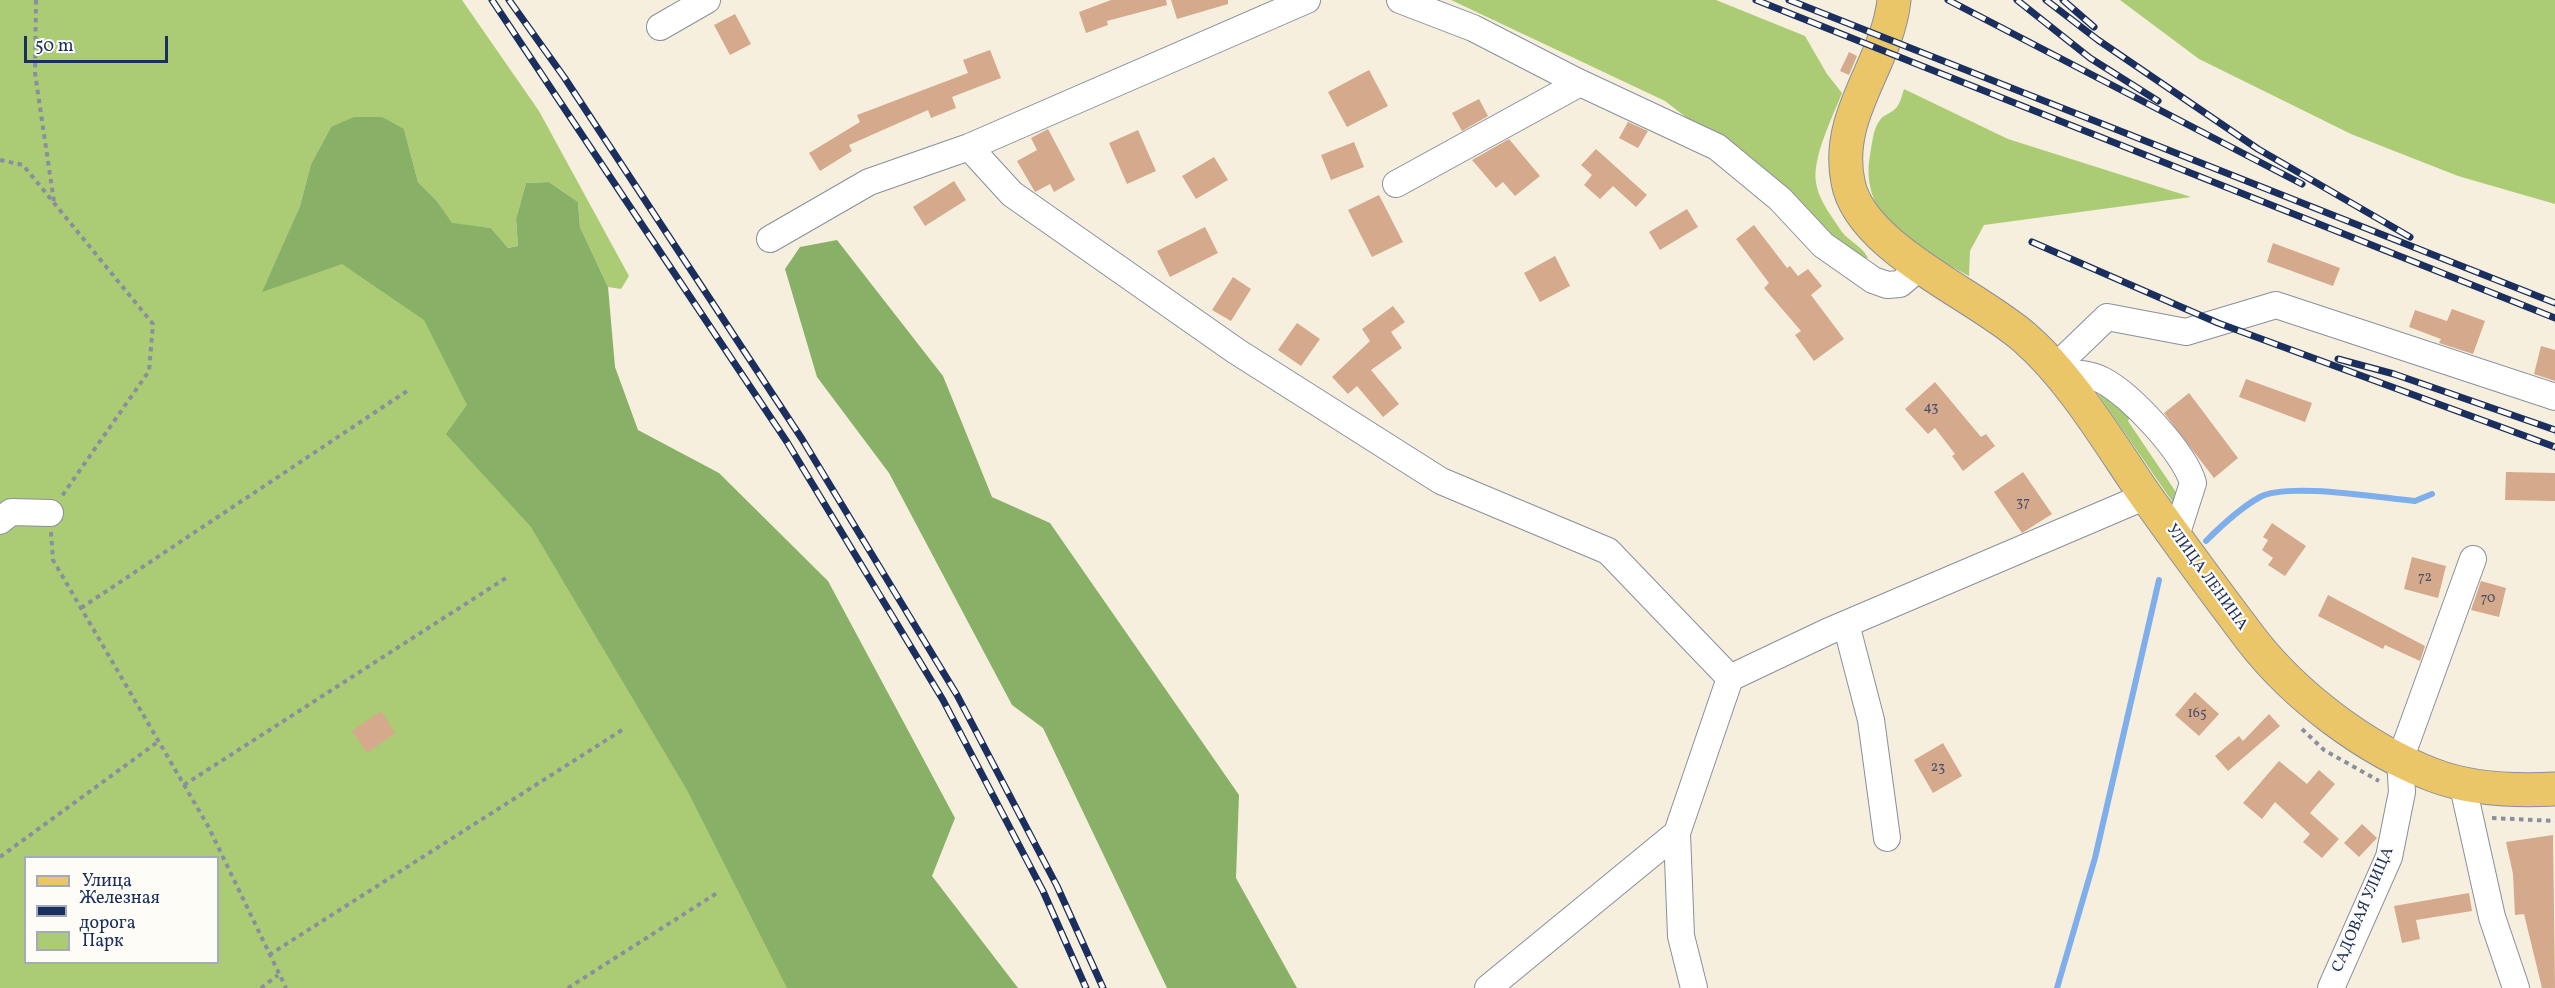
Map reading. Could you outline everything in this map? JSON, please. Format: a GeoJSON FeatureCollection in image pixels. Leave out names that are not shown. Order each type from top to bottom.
{"type":"FeatureCollection","features":[{"type":"Feature","properties":{"kind":"main road","name":"УЛИЦА ЛЕНИНА"},"geometry":{"type":"LineString","coordinates":[[1894,0],[1885,39],[1852,116],[1844,160],[1848,183],[1859,210],[1884,239],[2007,323],[2056,370],[2274,668],[2336,720],[2400,760],[2434,775],[2462,782],[2515,789],[2555,789]]}},
{"type":"Feature","properties":{"kind":"street"},"geometry":{"type":"LineString","coordinates":[[660,27],[707,0]]}},
{"type":"Feature","properties":{"kind":"street"},"geometry":{"type":"LineString","coordinates":[[770,239],[869,182],[969,147],[1307,0]]}},
{"type":"Feature","properties":{"kind":"street"},"geometry":{"type":"LineString","coordinates":[[1400,0],[1473,28],[1580,83],[1717,147],[1780,199],[1823,245],[1873,280],[1887,285],[1900,285],[1921,266]]}},
{"type":"Feature","properties":{"kind":"street"},"geometry":{"type":"LineString","coordinates":[[1396,184],[1580,83]]}},
{"type":"Feature","properties":{"kind":"street"},"geometry":{"type":"LineString","coordinates":[[969,147],[1012,194],[1236,351],[1431,475],[1608,550],[1730,678]]}},
{"type":"Feature","properties":{"kind":"street"},"geometry":{"type":"LineString","coordinates":[[2056,370],[2107,317],[2186,332],[2276,305],[2555,397]]}},
{"type":"Feature","properties":{"kind":"street"},"geometry":{"type":"LineString","coordinates":[[2056,370],[2101,379],[2113,386],[2160,430],[2192,480],[2192,490],[2176,536]]}},
{"type":"Feature","properties":{"kind":"street"},"geometry":{"type":"LineString","coordinates":[[1694,988],[1681,936],[1677,833],[1730,678],[1846,624],[2146,496]]}},
{"type":"Feature","properties":{"kind":"street"},"geometry":{"type":"LineString","coordinates":[[0,521],[11,512],[50,513]]}},
{"type":"Feature","properties":{"kind":"street"},"geometry":{"type":"LineString","coordinates":[[2400,760],[2473,559]]}},
{"type":"Feature","properties":{"kind":"street"},"geometry":{"type":"LineString","coordinates":[[1846,624],[1871,720],[1887,838]]}},
{"type":"Feature","properties":{"kind":"street","name":"САДОВАЯ УЛИЦА"},"geometry":{"type":"LineString","coordinates":[[2331,988],[2346,960],[2389,857],[2402,792],[2400,760]]}},
{"type":"Feature","properties":{"kind":"street"},"geometry":{"type":"LineString","coordinates":[[2462,782],[2492,917],[2516,988]]}},
{"type":"Feature","properties":{"kind":"street"},"geometry":{"type":"LineString","coordinates":[[1503,984],[1677,833]]}},
{"type":"Feature","properties":{"kind":"path"},"geometry":{"type":"LineString","coordinates":[[36,0],[35,73],[54,203]]}},
{"type":"Feature","properties":{"kind":"path"},"geometry":{"type":"LineString","coordinates":[[0,160],[23,165],[153,324],[149,371],[50,513],[53,560],[208,826],[286,988]]}},
{"type":"Feature","properties":{"kind":"path"},"geometry":{"type":"LineString","coordinates":[[81,608],[407,391]]}},
{"type":"Feature","properties":{"kind":"path"},"geometry":{"type":"LineString","coordinates":[[184,785],[509,576]]}},
{"type":"Feature","properties":{"kind":"path"},"geometry":{"type":"LineString","coordinates":[[269,955],[622,730]]}},
{"type":"Feature","properties":{"kind":"path"},"geometry":{"type":"LineString","coordinates":[[0,857],[159,741]]}},
{"type":"Feature","properties":{"kind":"path"},"geometry":{"type":"LineString","coordinates":[[568,988],[717,893]]}},
{"type":"Feature","properties":{"kind":"path"},"geometry":{"type":"LineString","coordinates":[[261,988],[278,975]]}},
{"type":"Feature","properties":{"kind":"green space"},"geometry":{"type":"Polygon","coordinates":[[[0,0],[462,0],[539,111],[629,276],[621,289],[608,287],[580,227],[578,202],[549,182],[526,183],[516,219],[518,246],[508,248],[491,228],[452,224],[437,201],[418,182],[404,129],[331,127],[311,164],[300,206],[263,291],[379,197],[800,988],[0,988],[0,0]]]}},
{"type":"Feature","properties":{"kind":"green space"},"geometry":{"type":"Polygon","coordinates":[[[1451,0],[1716,0],[1805,36],[1827,74],[1842,93],[1820,149],[1816,172],[1817,189],[1842,232],[1863,250],[1868,258],[1855,258],[1832,243],[1802,207],[1665,101],[1451,0]]]}},
{"type":"Feature","properties":{"kind":"green space"},"geometry":{"type":"Polygon","coordinates":[[[2120,0],[2555,0],[2555,204],[2458,176],[2351,134],[2199,59],[2120,0]]]}},
{"type":"Feature","properties":{"kind":"green space"},"geometry":{"type":"Polygon","coordinates":[[[1904,89],[2008,139],[2191,197],[1984,225],[1970,251],[1969,276],[1913,243],[1897,230],[1883,215],[1874,198],[1869,178],[1874,132],[1881,118],[1897,107],[1904,89]]]}},
{"type":"Feature","properties":{"kind":"green space"},"geometry":{"type":"Polygon","coordinates":[[[354,117],[382,117],[404,129],[418,182],[437,201],[452,223],[491,228],[508,248],[518,246],[516,219],[526,183],[549,182],[578,202],[580,227],[608,287],[615,367],[638,430],[719,473],[828,581],[955,818],[932,876],[1018,988],[787,988],[687,790],[531,527],[446,434],[467,405],[424,320],[342,264],[262,292],[300,206],[311,164],[331,127],[354,117]]]}},
{"type":"Feature","properties":{"kind":"green space"},"geometry":{"type":"Polygon","coordinates":[[[837,240],[943,376],[992,497],[1050,523],[1239,795],[1236,878],[1297,988],[1167,988],[1043,728],[1012,705],[889,473],[817,377],[785,269],[800,247],[837,240]]]}},
{"type":"Feature","properties":{"kind":"green space"},"geometry":{"type":"Polygon","coordinates":[[[2099,390],[2132,412],[2128,421],[2182,501],[2176,507],[2098,394],[2099,390]]]}},
{"type":"Feature","properties":{"kind":"building"},"geometry":{"type":"Polygon","coordinates":[[[1111,0],[1166,0],[1167,5],[1107,21],[1108,25],[1086,33],[1079,12],[1111,0]]]}},
{"type":"Feature","properties":{"kind":"building"},"geometry":{"type":"Polygon","coordinates":[[[1171,0],[1228,0],[1228,4],[1177,19],[1171,0]]]}},
{"type":"Feature","properties":{"kind":"building"},"geometry":{"type":"Polygon","coordinates":[[[735,14],[751,44],[730,55],[714,25],[735,14]]]}},
{"type":"Feature","properties":{"kind":"building"},"geometry":{"type":"Polygon","coordinates":[[[990,50],[1001,78],[952,97],[956,108],[931,118],[928,110],[849,145],[852,151],[820,171],[809,153],[860,122],[857,115],[968,73],[963,60],[990,50]]]}},
{"type":"Feature","properties":{"kind":"building"},"geometry":{"type":"Polygon","coordinates":[[[1849,52],[1857,56],[1849,75],[1840,71],[1849,52]]]}},
{"type":"Feature","properties":{"kind":"building"},"geometry":{"type":"Polygon","coordinates":[[[1369,70],[1388,106],[1347,127],[1328,92],[1369,70]]]}},
{"type":"Feature","properties":{"kind":"building"},"geometry":{"type":"Polygon","coordinates":[[[1479,99],[1488,116],[1462,131],[1452,113],[1479,99]]]}},
{"type":"Feature","properties":{"kind":"building"},"geometry":{"type":"Polygon","coordinates":[[[1628,122],[1648,131],[1638,148],[1619,138],[1628,122]]]}},
{"type":"Feature","properties":{"kind":"building"},"geometry":{"type":"Polygon","coordinates":[[[1048,129],[1075,180],[1054,192],[1050,184],[1035,192],[1017,161],[1037,150],[1031,138],[1048,129]]]}},
{"type":"Feature","properties":{"kind":"building"},"geometry":{"type":"Polygon","coordinates":[[[1138,130],[1156,171],[1127,184],[1109,143],[1138,130]]]}},
{"type":"Feature","properties":{"kind":"building"},"geometry":{"type":"Polygon","coordinates":[[[1509,139],[1540,176],[1515,196],[1503,182],[1496,188],[1472,160],[1509,139]]]}},
{"type":"Feature","properties":{"kind":"building"},"geometry":{"type":"Polygon","coordinates":[[[1354,142],[1364,167],[1331,180],[1321,155],[1354,142]]]}},
{"type":"Feature","properties":{"kind":"building"},"geometry":{"type":"Polygon","coordinates":[[[1596,149],[1647,195],[1636,207],[1613,186],[1600,199],[1584,185],[1592,175],[1581,165],[1596,149]]]}},
{"type":"Feature","properties":{"kind":"building"},"geometry":{"type":"Polygon","coordinates":[[[1214,157],[1228,180],[1196,199],[1182,176],[1214,157]]]}},
{"type":"Feature","properties":{"kind":"building"},"geometry":{"type":"Polygon","coordinates":[[[954,181],[966,200],[925,226],[913,207],[954,181]]]}},
{"type":"Feature","properties":{"kind":"building"},"geometry":{"type":"Polygon","coordinates":[[[1379,195],[1403,242],[1372,257],[1348,210],[1379,195]]]}},
{"type":"Feature","properties":{"kind":"building"},"geometry":{"type":"Polygon","coordinates":[[[1687,209],[1698,227],[1660,250],[1649,232],[1687,209]]]}},
{"type":"Feature","properties":{"kind":"building"},"geometry":{"type":"Polygon","coordinates":[[[1754,225],[1787,268],[1790,266],[1798,276],[1808,269],[1822,286],[1811,295],[1844,339],[1814,361],[1795,335],[1801,331],[1764,288],[1769,283],[1736,239],[1754,225]]]}},
{"type":"Feature","properties":{"kind":"building"},"geometry":{"type":"Polygon","coordinates":[[[1205,227],[1218,253],[1170,277],[1157,251],[1205,227]]]}},
{"type":"Feature","properties":{"kind":"building"},"geometry":{"type":"Polygon","coordinates":[[[2273,243],[2340,268],[2333,286],[2267,262],[2273,243]]]}},
{"type":"Feature","properties":{"kind":"building"},"geometry":{"type":"Polygon","coordinates":[[[1555,256],[1570,286],[1540,302],[1524,273],[1555,256]]]}},
{"type":"Feature","properties":{"kind":"building"},"geometry":{"type":"Polygon","coordinates":[[[1233,277],[1251,289],[1231,321],[1212,310],[1233,277]]]}},
{"type":"Feature","properties":{"kind":"building"},"geometry":{"type":"Polygon","coordinates":[[[1393,306],[1405,322],[1391,332],[1402,348],[1371,370],[1399,404],[1383,417],[1357,386],[1348,394],[1332,377],[1370,341],[1362,329],[1393,306]]]}},
{"type":"Feature","properties":{"kind":"building"},"geometry":{"type":"Polygon","coordinates":[[[2452,309],[2485,321],[2473,354],[2439,343],[2441,339],[2409,327],[2415,310],[2447,321],[2452,309]]]}},
{"type":"Feature","properties":{"kind":"building"},"geometry":{"type":"Polygon","coordinates":[[[1297,323],[1320,339],[1301,366],[1278,350],[1297,323]]]}},
{"type":"Feature","properties":{"kind":"building"},"geometry":{"type":"Polygon","coordinates":[[[2541,346],[2555,350],[2555,381],[2534,374],[2541,346]]]}},
{"type":"Feature","properties":{"kind":"building"},"geometry":{"type":"Polygon","coordinates":[[[2246,379],[2312,403],[2305,422],[2239,397],[2246,379]]]}},
{"type":"Feature","properties":{"kind":"building"},"geometry":{"type":"Polygon","coordinates":[[[1935,382],[1981,437],[1986,434],[1995,446],[1963,471],[1952,456],[1955,454],[1935,428],[1928,434],[1905,409],[1935,382]]]}},
{"type":"Feature","properties":{"kind":"building"},"geometry":{"type":"Polygon","coordinates":[[[2189,393],[2238,458],[2214,478],[2164,413],[2189,393]]]}},
{"type":"Feature","properties":{"kind":"building"},"geometry":{"type":"Polygon","coordinates":[[[2023,472],[2052,514],[2022,533],[1994,492],[2023,472]]]}},
{"type":"Feature","properties":{"kind":"building"},"geometry":{"type":"Polygon","coordinates":[[[2506,472],[2555,473],[2555,501],[2505,500],[2506,472]]]}},
{"type":"Feature","properties":{"kind":"building"},"geometry":{"type":"Polygon","coordinates":[[[2272,523],[2306,546],[2285,576],[2268,565],[2273,558],[2262,550],[2268,540],[2263,537],[2272,523]]]}},
{"type":"Feature","properties":{"kind":"building"},"geometry":{"type":"Polygon","coordinates":[[[2412,557],[2446,566],[2438,598],[2404,589],[2412,557]]]}},
{"type":"Feature","properties":{"kind":"building"},"geometry":{"type":"Polygon","coordinates":[[[2481,581],[2506,588],[2499,617],[2471,610],[2481,581]]]}},
{"type":"Feature","properties":{"kind":"building"},"geometry":{"type":"Polygon","coordinates":[[[2328,595],[2425,646],[2420,661],[2385,645],[2383,649],[2318,616],[2328,595]]]}},
{"type":"Feature","properties":{"kind":"building"},"geometry":{"type":"Polygon","coordinates":[[[2195,692],[2219,714],[2199,736],[2175,715],[2195,692]]]}},
{"type":"Feature","properties":{"kind":"building"},"geometry":{"type":"Polygon","coordinates":[[[381,711],[395,733],[367,753],[352,731],[381,711]]]}},
{"type":"Feature","properties":{"kind":"building"},"geometry":{"type":"Polygon","coordinates":[[[2269,714],[2280,726],[2228,771],[2215,756],[2239,736],[2243,741],[2269,714]]]}},
{"type":"Feature","properties":{"kind":"building"},"geometry":{"type":"Polygon","coordinates":[[[1943,743],[1962,776],[1933,793],[1914,760],[1943,743]]]}},
{"type":"Feature","properties":{"kind":"building"},"geometry":{"type":"Polygon","coordinates":[[[2279,761],[2307,784],[2319,770],[2335,784],[2310,813],[2339,839],[2322,858],[2303,842],[2310,834],[2275,802],[2262,819],[2243,803],[2279,761]]]}},
{"type":"Feature","properties":{"kind":"building"},"geometry":{"type":"Polygon","coordinates":[[[2362,824],[2377,838],[2359,857],[2344,843],[2362,824]]]}},
{"type":"Feature","properties":{"kind":"building"},"geometry":{"type":"Polygon","coordinates":[[[2553,835],[2555,988],[2542,988],[2524,914],[2515,915],[2513,874],[2506,842],[2553,835]]]}},
{"type":"Feature","properties":{"kind":"building"},"geometry":{"type":"Polygon","coordinates":[[[2469,893],[2472,911],[2416,920],[2420,939],[2402,943],[2394,906],[2469,893]]]}},
{"type":"Feature","properties":{"kind":"waterway"},"geometry":{"type":"LineString","coordinates":[[2206,541],[2245,506],[2260,497],[2273,493],[2312,491],[2415,501],[2432,494]]}},
{"type":"Feature","properties":{"kind":"waterway"},"geometry":{"type":"LineString","coordinates":[[2057,988],[2095,858],[2159,580]]}},
{"type":"Feature","properties":{"kind":"railway"},"geometry":{"type":"LineString","coordinates":[[492,0],[787,442],[943,700],[1043,891],[1086,988]]}},
{"type":"Feature","properties":{"kind":"railway"},"geometry":{"type":"LineString","coordinates":[[509,0],[564,77],[802,439],[957,695],[1057,886],[1103,988]]}},
{"type":"Feature","properties":{"kind":"railway"},"geometry":{"type":"LineString","coordinates":[[1756,0],[2555,318]]}},
{"type":"Feature","properties":{"kind":"railway"},"geometry":{"type":"LineString","coordinates":[[1789,0],[2555,303]]}},
{"type":"Feature","properties":{"kind":"railway"},"geometry":{"type":"LineString","coordinates":[[1948,0],[2302,184]]}},
{"type":"Feature","properties":{"kind":"railway"},"geometry":{"type":"LineString","coordinates":[[2017,0],[2090,58],[2158,101]]}},
{"type":"Feature","properties":{"kind":"railway"},"geometry":{"type":"LineString","coordinates":[[2046,0],[2098,40],[2258,149],[2410,237]]}},
{"type":"Feature","properties":{"kind":"railway"},"geometry":{"type":"LineString","coordinates":[[2063,0],[2094,27]]}},
{"type":"Feature","properties":{"kind":"railway"},"geometry":{"type":"LineString","coordinates":[[2032,242],[2218,323],[2555,447]]}},
{"type":"Feature","properties":{"kind":"railway"},"geometry":{"type":"LineString","coordinates":[[2338,359],[2394,374],[2555,430]]}}]}
